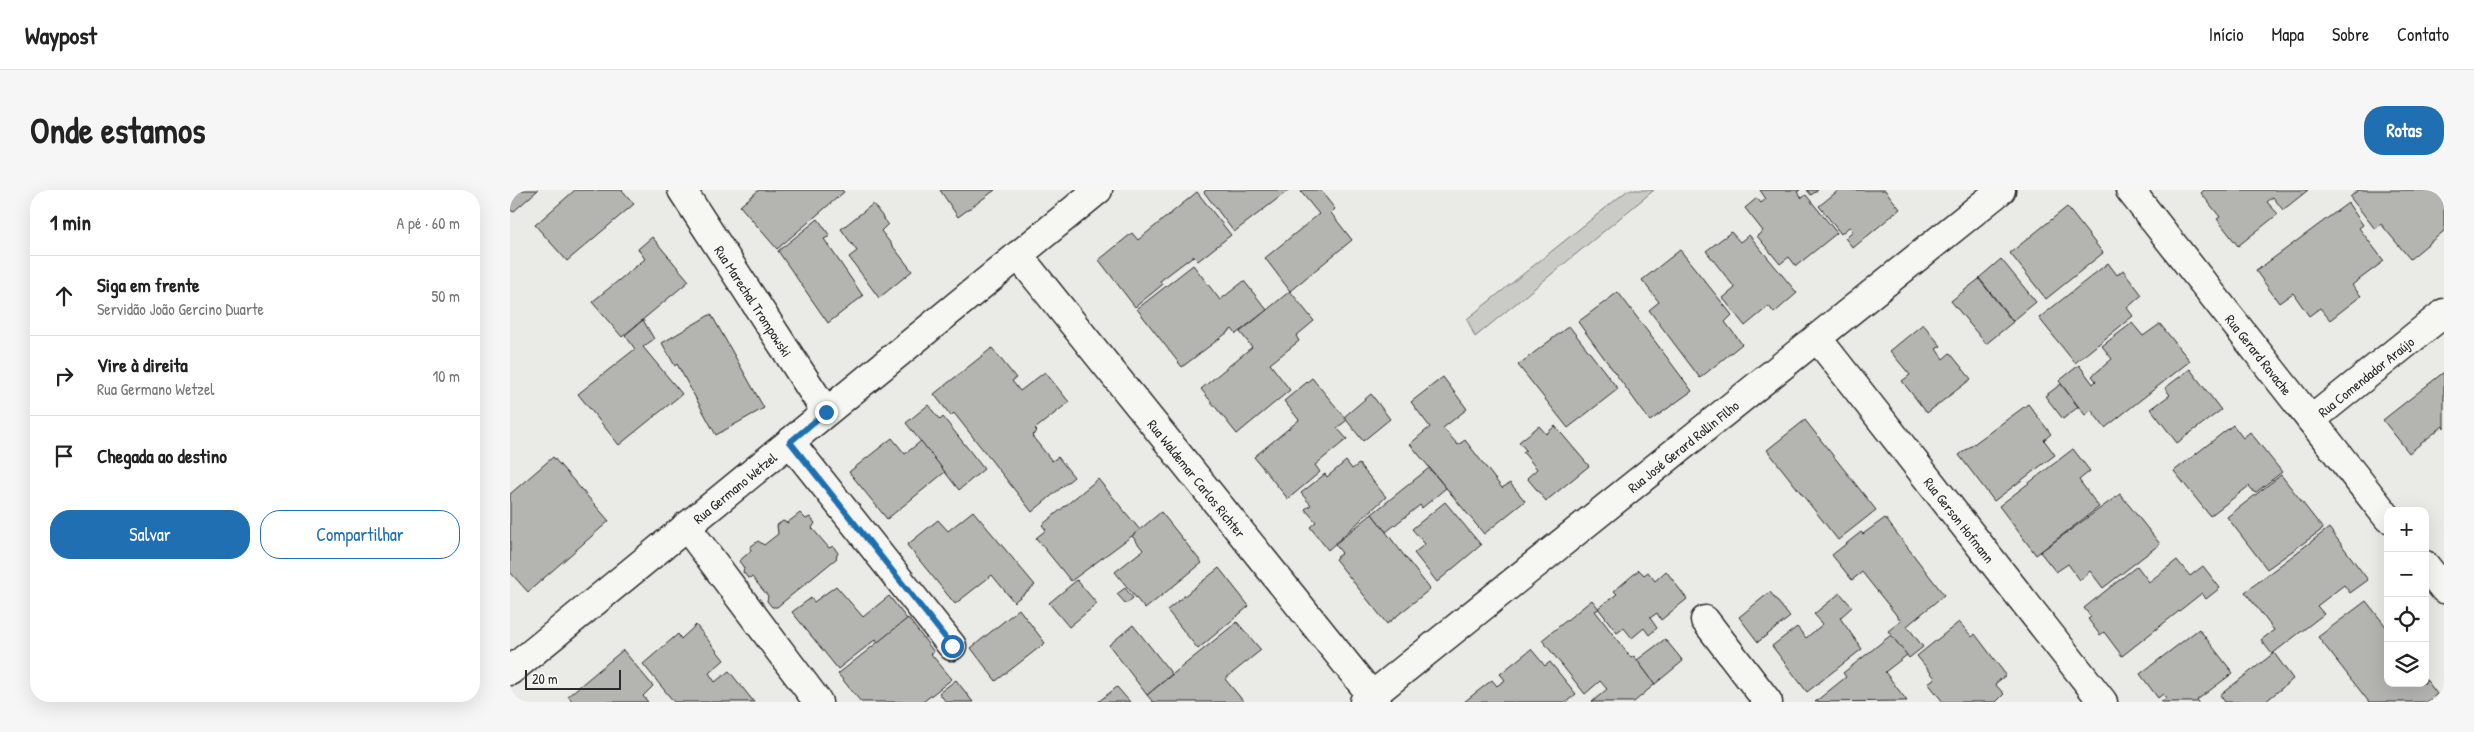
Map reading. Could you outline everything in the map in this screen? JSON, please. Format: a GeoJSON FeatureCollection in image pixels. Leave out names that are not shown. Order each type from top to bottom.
{"type":"FeatureCollection","features":[{"type":"Feature","properties":{"kind":"street","name":"Rua Marechal Trompowski"},"geometry":{"type":"LineString","coordinates":[[682,190],[826,412]]}},
{"type":"Feature","properties":{"kind":"street","name":"Rua Germano Wetzel"},"geometry":{"type":"LineString","coordinates":[[510,671],[1098,190]]}},
{"type":"Feature","properties":{"kind":"street","name":"Rua José Gerard Rollin Filho"},"geometry":{"type":"LineString","coordinates":[[1371,700],[2001,190]]}},
{"type":"Feature","properties":{"kind":"street","name":"Rua Gerard Ravache"},"geometry":{"type":"LineString","coordinates":[[2130,190],[2384,513]]}},
{"type":"Feature","properties":{"kind":"street","name":"Rua Waldemar Carlos Richter"},"geometry":{"type":"LineString","coordinates":[[1018,255],[1371,700]]}},
{"type":"Feature","properties":{"kind":"street","name":"Rua Comendador Araújo"},"geometry":{"type":"LineString","coordinates":[[2311,420],[2444,313]]}},
{"type":"Feature","properties":{"kind":"street","name":"Rua Gerson Hofmann"},"geometry":{"type":"LineString","coordinates":[[1817,338],[2103,702]]}},
{"type":"Feature","properties":{"kind":"street"},"geometry":{"type":"LineString","coordinates":[[790,442],[952,646]]}},
{"type":"Feature","properties":{"kind":"street"},"geometry":{"type":"LineString","coordinates":[[686,526],[818,702]]}},
{"type":"Feature","properties":{"kind":"street"},"geometry":{"type":"LineString","coordinates":[[2429,570],[2444,589]]}},
{"type":"Feature","properties":{"kind":"street"},"geometry":{"type":"LineString","coordinates":[[1705,620],[1768,702]]}},
{"type":"Feature","properties":{"kind":"shaded area"},"geometry":{"type":"Polygon","coordinates":[[[1628,190],[1654,190],[1475,337],[1467,319],[1628,190]]]}},
{"type":"Feature","properties":{"kind":"building"},"geometry":{"type":"Polygon","coordinates":[[[510,190],[538,190],[513,212],[510,209],[510,190]]]}},
{"type":"Feature","properties":{"kind":"building"},"geometry":{"type":"Polygon","coordinates":[[[575,190],[622,190],[634,204],[567,261],[535,225],[575,190]]]}},
{"type":"Feature","properties":{"kind":"building"},"geometry":{"type":"Polygon","coordinates":[[[759,190],[842,190],[844,192],[777,249],[740,206],[759,190]]]}},
{"type":"Feature","properties":{"kind":"building"},"geometry":{"type":"Polygon","coordinates":[[[940,190],[995,190],[958,217],[940,190]]]}},
{"type":"Feature","properties":{"kind":"building"},"geometry":{"type":"Polygon","coordinates":[[[1206,190],[1289,190],[1234,232],[1204,192],[1206,190]]]}},
{"type":"Feature","properties":{"kind":"building"},"geometry":{"type":"Polygon","coordinates":[[[1303,190],[1320,190],[1335,209],[1331,213],[1352,240],[1290,291],[1265,258],[1319,214],[1301,192],[1303,190]]]}},
{"type":"Feature","properties":{"kind":"building"},"geometry":{"type":"Polygon","coordinates":[[[1760,190],[1800,190],[1797,192],[1802,198],[1806,195],[1837,233],[1796,266],[1789,257],[1780,264],[1757,236],[1763,231],[1745,208],[1757,198],[1761,203],[1766,199],[1760,190]]]}},
{"type":"Feature","properties":{"kind":"building"},"geometry":{"type":"Polygon","coordinates":[[[1807,190],[1818,190],[1811,195],[1807,190]]]}},
{"type":"Feature","properties":{"kind":"building"},"geometry":{"type":"Polygon","coordinates":[[[1839,190],[1885,190],[1900,209],[1853,248],[1845,238],[1853,231],[1849,227],[1841,234],[1819,206],[1839,190]]]}},
{"type":"Feature","properties":{"kind":"building"},"geometry":{"type":"Polygon","coordinates":[[[2204,190],[2308,190],[2283,210],[2273,197],[2267,202],[2278,214],[2238,246],[2217,219],[2220,217],[2201,193],[2204,190]]]}},
{"type":"Feature","properties":{"kind":"building"},"geometry":{"type":"Polygon","coordinates":[[[2358,190],[2444,190],[2444,231],[2410,259],[2381,224],[2375,229],[2350,197],[2358,190]]]}},
{"type":"Feature","properties":{"kind":"building"},"geometry":{"type":"Polygon","coordinates":[[[1197,192],[1231,235],[1198,261],[1193,256],[1160,281],[1162,285],[1135,307],[1099,260],[1132,233],[1138,240],[1197,192]]]}},
{"type":"Feature","properties":{"kind":"building"},"geometry":{"type":"Polygon","coordinates":[[[2348,203],[2363,225],[2359,228],[2384,261],[2352,285],[2361,296],[2330,320],[2320,308],[2309,316],[2293,293],[2279,303],[2256,271],[2348,203]]]}},
{"type":"Feature","properties":{"kind":"building"},"geometry":{"type":"Polygon","coordinates":[[[873,204],[888,224],[881,231],[912,271],[879,298],[849,257],[857,251],[841,229],[873,204]]]}},
{"type":"Feature","properties":{"kind":"building"},"geometry":{"type":"Polygon","coordinates":[[[2067,207],[2103,253],[2046,299],[2010,253],[2067,207]]]}},
{"type":"Feature","properties":{"kind":"building"},"geometry":{"type":"Polygon","coordinates":[[[818,219],[830,236],[824,239],[863,296],[828,323],[778,251],[818,219]]]}},
{"type":"Feature","properties":{"kind":"building"},"geometry":{"type":"Polygon","coordinates":[[[1731,232],[1740,242],[1749,235],[1797,293],[1774,313],[1769,306],[1745,326],[1723,298],[1735,288],[1706,251],[1731,232]]]}},
{"type":"Feature","properties":{"kind":"building"},"geometry":{"type":"Polygon","coordinates":[[[652,237],[689,281],[622,337],[592,302],[645,259],[638,249],[652,237]]]}},
{"type":"Feature","properties":{"kind":"building"},"geometry":{"type":"Polygon","coordinates":[[[1680,250],[1732,315],[1725,322],[1742,344],[1700,378],[1649,310],[1659,302],[1642,280],[1680,250]]]}},
{"type":"Feature","properties":{"kind":"building"},"geometry":{"type":"Polygon","coordinates":[[[2001,259],[2036,302],[2013,321],[1979,278],[2001,259]]]}},
{"type":"Feature","properties":{"kind":"building"},"geometry":{"type":"Polygon","coordinates":[[[2108,263],[2117,275],[2123,270],[2142,295],[2127,308],[2133,316],[2075,363],[2039,318],[2108,263]]]}},
{"type":"Feature","properties":{"kind":"building"},"geometry":{"type":"Polygon","coordinates":[[[1193,265],[1220,300],[1244,281],[1267,310],[1236,334],[1232,329],[1182,367],[1137,309],[1193,265]]]}},
{"type":"Feature","properties":{"kind":"building"},"geometry":{"type":"Polygon","coordinates":[[[1979,279],[2013,322],[1986,344],[1951,301],[1979,279]]]}},
{"type":"Feature","properties":{"kind":"building"},"geometry":{"type":"Polygon","coordinates":[[[1290,291],[1314,321],[1296,336],[1299,341],[1270,364],[1290,390],[1237,434],[1201,389],[1252,347],[1240,332],[1290,291]]]}},
{"type":"Feature","properties":{"kind":"building"},"geometry":{"type":"Polygon","coordinates":[[[1618,292],[1692,391],[1650,421],[1578,322],[1618,292]]]}},
{"type":"Feature","properties":{"kind":"building"},"geometry":{"type":"Polygon","coordinates":[[[711,314],[764,408],[716,435],[677,364],[675,366],[662,343],[711,314]]]}},
{"type":"Feature","properties":{"kind":"building"},"geometry":{"type":"Polygon","coordinates":[[[643,320],[654,339],[643,347],[682,394],[619,445],[578,394],[635,349],[625,335],[643,320]]]}},
{"type":"Feature","properties":{"kind":"building"},"geometry":{"type":"Polygon","coordinates":[[[2132,323],[2143,336],[2160,324],[2190,361],[2105,428],[2091,410],[2085,415],[2059,381],[2079,365],[2093,384],[2096,381],[2092,376],[2112,359],[2102,346],[2132,323]]]}},
{"type":"Feature","properties":{"kind":"building"},"geometry":{"type":"Polygon","coordinates":[[[1923,324],[1941,346],[1936,349],[1943,359],[1950,353],[1971,379],[1927,413],[1902,381],[1910,375],[1890,351],[1923,324]]]}},
{"type":"Feature","properties":{"kind":"building"},"geometry":{"type":"Polygon","coordinates":[[[1569,326],[1618,389],[1568,428],[1518,365],[1569,326]]]}},
{"type":"Feature","properties":{"kind":"building"},"geometry":{"type":"Polygon","coordinates":[[[992,348],[1016,378],[1012,381],[1020,391],[1045,372],[1069,402],[1035,429],[1037,431],[1032,436],[1052,461],[1058,457],[1074,477],[1032,512],[954,413],[951,416],[934,394],[992,348]]]}},
{"type":"Feature","properties":{"kind":"building"},"geometry":{"type":"Polygon","coordinates":[[[2190,369],[2221,410],[2177,443],[2151,409],[2170,395],[2165,388],[2190,369]]]}},
{"type":"Feature","properties":{"kind":"building"},"geometry":{"type":"Polygon","coordinates":[[[2444,372],[2444,428],[2443,426],[2409,453],[2383,420],[2444,372]]]}},
{"type":"Feature","properties":{"kind":"building"},"geometry":{"type":"Polygon","coordinates":[[[1443,377],[1467,409],[1443,428],[1458,445],[1465,440],[1502,488],[1510,483],[1525,501],[1484,534],[1410,444],[1430,427],[1411,402],[1443,377]]]}},
{"type":"Feature","properties":{"kind":"building"},"geometry":{"type":"Polygon","coordinates":[[[1312,378],[1347,420],[1337,428],[1347,439],[1315,465],[1320,472],[1288,499],[1254,457],[1299,420],[1284,401],[1312,378]]]}},
{"type":"Feature","properties":{"kind":"building"},"geometry":{"type":"Polygon","coordinates":[[[2061,384],[2078,407],[2063,419],[2045,396],[2061,384]]]}},
{"type":"Feature","properties":{"kind":"building"},"geometry":{"type":"Polygon","coordinates":[[[1371,394],[1390,419],[1363,441],[1344,417],[1371,394]]]}},
{"type":"Feature","properties":{"kind":"building"},"geometry":{"type":"Polygon","coordinates":[[[2028,404],[2051,434],[2044,440],[2055,455],[1994,501],[1959,455],[2028,404]]]}},
{"type":"Feature","properties":{"kind":"building"},"geometry":{"type":"Polygon","coordinates":[[[928,405],[940,420],[943,417],[984,469],[959,490],[906,423],[928,405]]]}},
{"type":"Feature","properties":{"kind":"building"},"geometry":{"type":"Polygon","coordinates":[[[1805,420],[1876,510],[1838,540],[1767,450],[1805,420]]]}},
{"type":"Feature","properties":{"kind":"building"},"geometry":{"type":"Polygon","coordinates":[[[2233,425],[2243,438],[2250,432],[2282,472],[2255,493],[2249,486],[2210,516],[2174,471],[2233,425]]]}},
{"type":"Feature","properties":{"kind":"building"},"geometry":{"type":"Polygon","coordinates":[[[1539,426],[1546,434],[1555,426],[1589,466],[1546,501],[1527,478],[1537,469],[1523,452],[1526,450],[1519,442],[1539,426]]]}},
{"type":"Feature","properties":{"kind":"building"},"geometry":{"type":"Polygon","coordinates":[[[892,438],[905,454],[921,441],[945,472],[887,519],[849,472],[892,438]]]}},
{"type":"Feature","properties":{"kind":"building"},"geometry":{"type":"Polygon","coordinates":[[[2073,449],[2090,471],[2079,480],[2099,507],[2036,555],[1999,506],[2073,449]]]}},
{"type":"Feature","properties":{"kind":"building"},"geometry":{"type":"Polygon","coordinates":[[[553,457],[609,521],[528,592],[510,572],[510,494],[553,457]]]}},
{"type":"Feature","properties":{"kind":"building"},"geometry":{"type":"Polygon","coordinates":[[[1346,461],[1352,469],[1359,464],[1386,497],[1328,550],[1310,527],[1316,522],[1305,509],[1311,505],[1301,493],[1325,474],[1327,477],[1346,461]]]}},
{"type":"Feature","properties":{"kind":"building"},"geometry":{"type":"Polygon","coordinates":[[[1429,468],[1446,488],[1422,508],[1420,505],[1386,532],[1372,514],[1429,468]]]}},
{"type":"Feature","properties":{"kind":"building"},"geometry":{"type":"Polygon","coordinates":[[[2281,475],[2323,529],[2267,569],[2227,517],[2281,475]]]}},
{"type":"Feature","properties":{"kind":"building"},"geometry":{"type":"Polygon","coordinates":[[[1098,479],[1140,530],[1071,581],[1036,538],[1046,530],[1042,525],[1098,479]]]}},
{"type":"Feature","properties":{"kind":"building"},"geometry":{"type":"Polygon","coordinates":[[[2120,494],[2160,544],[2103,588],[2090,571],[2080,580],[2068,564],[2056,572],[2040,552],[2120,494]]]}},
{"type":"Feature","properties":{"kind":"building"},"geometry":{"type":"Polygon","coordinates":[[[1445,502],[1481,545],[1437,582],[1414,553],[1425,544],[1412,529],[1445,502]]]}},
{"type":"Feature","properties":{"kind":"building"},"geometry":{"type":"Polygon","coordinates":[[[973,511],[1035,585],[1014,602],[992,575],[955,604],[907,545],[938,520],[948,531],[973,511]]]}},
{"type":"Feature","properties":{"kind":"building"},"geometry":{"type":"Polygon","coordinates":[[[1161,512],[1202,563],[1145,609],[1115,572],[1143,550],[1132,536],[1161,512]]]}},
{"type":"Feature","properties":{"kind":"building"},"geometry":{"type":"Polygon","coordinates":[[[800,513],[806,519],[810,517],[815,523],[812,528],[829,548],[833,546],[838,553],[837,558],[777,607],[772,607],[767,601],[768,596],[752,577],[748,578],[743,572],[744,568],[739,561],[751,551],[750,547],[758,541],[764,545],[778,534],[777,525],[783,521],[787,523],[800,513]]]}},
{"type":"Feature","properties":{"kind":"building"},"geometry":{"type":"Polygon","coordinates":[[[1372,514],[1430,589],[1387,624],[1335,559],[1342,553],[1335,544],[1372,514]]]}},
{"type":"Feature","properties":{"kind":"building"},"geometry":{"type":"Polygon","coordinates":[[[1885,518],[1944,595],[1907,626],[1923,647],[1909,658],[1888,631],[1901,621],[1862,572],[1852,580],[1832,555],[1861,532],[1863,534],[1885,518]]]}},
{"type":"Feature","properties":{"kind":"building"},"geometry":{"type":"Polygon","coordinates":[[[2329,528],[2368,580],[2350,593],[2344,585],[2317,606],[2324,614],[2272,654],[2261,640],[2274,630],[2245,592],[2329,528]]]}},
{"type":"Feature","properties":{"kind":"building"},"geometry":{"type":"Polygon","coordinates":[[[2177,560],[2190,576],[2203,566],[2220,588],[2206,599],[2202,593],[2122,656],[2104,632],[2100,635],[2088,619],[2091,617],[2084,608],[2137,566],[2149,582],[2177,560]]]}},
{"type":"Feature","properties":{"kind":"building"},"geometry":{"type":"Polygon","coordinates":[[[1219,568],[1249,606],[1198,649],[1167,610],[1219,568]]]}},
{"type":"Feature","properties":{"kind":"building"},"geometry":{"type":"Polygon","coordinates":[[[1639,570],[1644,575],[1648,572],[1655,581],[1666,571],[1687,599],[1661,620],[1657,613],[1650,618],[1657,628],[1649,635],[1644,628],[1632,638],[1624,628],[1617,633],[1598,608],[1617,594],[1614,591],[1639,570]]]}},
{"type":"Feature","properties":{"kind":"building"},"geometry":{"type":"Polygon","coordinates":[[[1077,580],[1097,604],[1069,627],[1049,603],[1077,580]]]}},
{"type":"Feature","properties":{"kind":"building"},"geometry":{"type":"Polygon","coordinates":[[[836,586],[863,617],[889,596],[907,619],[878,643],[876,639],[838,669],[792,612],[811,598],[814,602],[836,586]]]}},
{"type":"Feature","properties":{"kind":"building"},"geometry":{"type":"Polygon","coordinates":[[[1125,588],[1133,598],[1126,604],[1117,594],[1125,588]]]}},
{"type":"Feature","properties":{"kind":"building"},"geometry":{"type":"Polygon","coordinates":[[[1770,592],[1790,617],[1758,642],[1739,617],[1770,592]]]}},
{"type":"Feature","properties":{"kind":"building"},"geometry":{"type":"Polygon","coordinates":[[[1840,593],[1852,607],[1840,618],[1862,649],[1807,692],[1772,646],[1797,627],[1806,638],[1823,624],[1814,614],[1840,593]]]}},
{"type":"Feature","properties":{"kind":"building"},"geometry":{"type":"Polygon","coordinates":[[[1592,600],[1599,609],[1595,611],[1631,658],[1634,656],[1655,684],[1634,702],[1592,702],[1607,689],[1600,681],[1585,694],[1542,640],[1592,600]]]}},
{"type":"Feature","properties":{"kind":"building"},"geometry":{"type":"Polygon","coordinates":[[[2366,601],[2384,624],[2384,687],[2429,687],[2429,683],[2437,694],[2427,702],[2369,702],[2318,637],[2366,601]]]}},
{"type":"Feature","properties":{"kind":"building"},"geometry":{"type":"Polygon","coordinates":[[[1019,609],[1045,643],[996,681],[971,648],[1019,609]]]}},
{"type":"Feature","properties":{"kind":"building"},"geometry":{"type":"Polygon","coordinates":[[[908,618],[934,652],[931,654],[952,679],[923,702],[861,702],[838,674],[908,618]]]}},
{"type":"Feature","properties":{"kind":"building"},"geometry":{"type":"Polygon","coordinates":[[[1237,622],[1261,650],[1225,679],[1244,702],[1153,702],[1147,695],[1237,622]]]}},
{"type":"Feature","properties":{"kind":"building"},"geometry":{"type":"Polygon","coordinates":[[[1959,622],[1972,637],[1975,634],[2006,675],[1995,684],[2004,694],[1996,702],[1943,702],[1928,683],[1935,678],[1917,656],[1959,622]]]}},
{"type":"Feature","properties":{"kind":"building"},"geometry":{"type":"Polygon","coordinates":[[[696,625],[724,660],[709,673],[715,682],[729,671],[754,702],[674,702],[643,664],[678,634],[681,639],[696,625]]]}},
{"type":"Feature","properties":{"kind":"building"},"geometry":{"type":"Polygon","coordinates":[[[1133,625],[1172,674],[1147,695],[1109,645],[1133,625]]]}},
{"type":"Feature","properties":{"kind":"building"},"geometry":{"type":"Polygon","coordinates":[[[2199,629],[2233,673],[2197,700],[2199,702],[2161,702],[2166,698],[2163,694],[2158,698],[2140,674],[2199,629]]]}},
{"type":"Feature","properties":{"kind":"building"},"geometry":{"type":"Polygon","coordinates":[[[1891,635],[1907,655],[1885,672],[1907,701],[1815,702],[1846,677],[1843,673],[1891,635]]]}},
{"type":"Feature","properties":{"kind":"building"},"geometry":{"type":"Polygon","coordinates":[[[1665,639],[1683,661],[1655,684],[1637,660],[1665,639]]]}},
{"type":"Feature","properties":{"kind":"building"},"geometry":{"type":"Polygon","coordinates":[[[1531,649],[1545,666],[1550,662],[1576,694],[1566,702],[1464,702],[1492,680],[1497,686],[1505,680],[1500,674],[1531,649]]]}},
{"type":"Feature","properties":{"kind":"building"},"geometry":{"type":"Polygon","coordinates":[[[623,650],[653,686],[643,696],[648,702],[573,702],[568,696],[623,650]]]}},
{"type":"Feature","properties":{"kind":"building"},"geometry":{"type":"Polygon","coordinates":[[[2274,653],[2293,679],[2265,702],[2225,702],[2220,695],[2274,653]]]}},
{"type":"Feature","properties":{"kind":"building"},"geometry":{"type":"Polygon","coordinates":[[[956,680],[973,702],[946,702],[939,693],[956,680]]]}},
{"type":"Feature","properties":{"kind":"building"},"geometry":{"type":"Polygon","coordinates":[[[1117,687],[1130,702],[1098,702],[1117,687]]]}},
{"type":"Feature","properties":{"kind":"route"},"geometry":{"type":"LineString","coordinates":[[826,412],[790,442],[952,646]]}}]}
